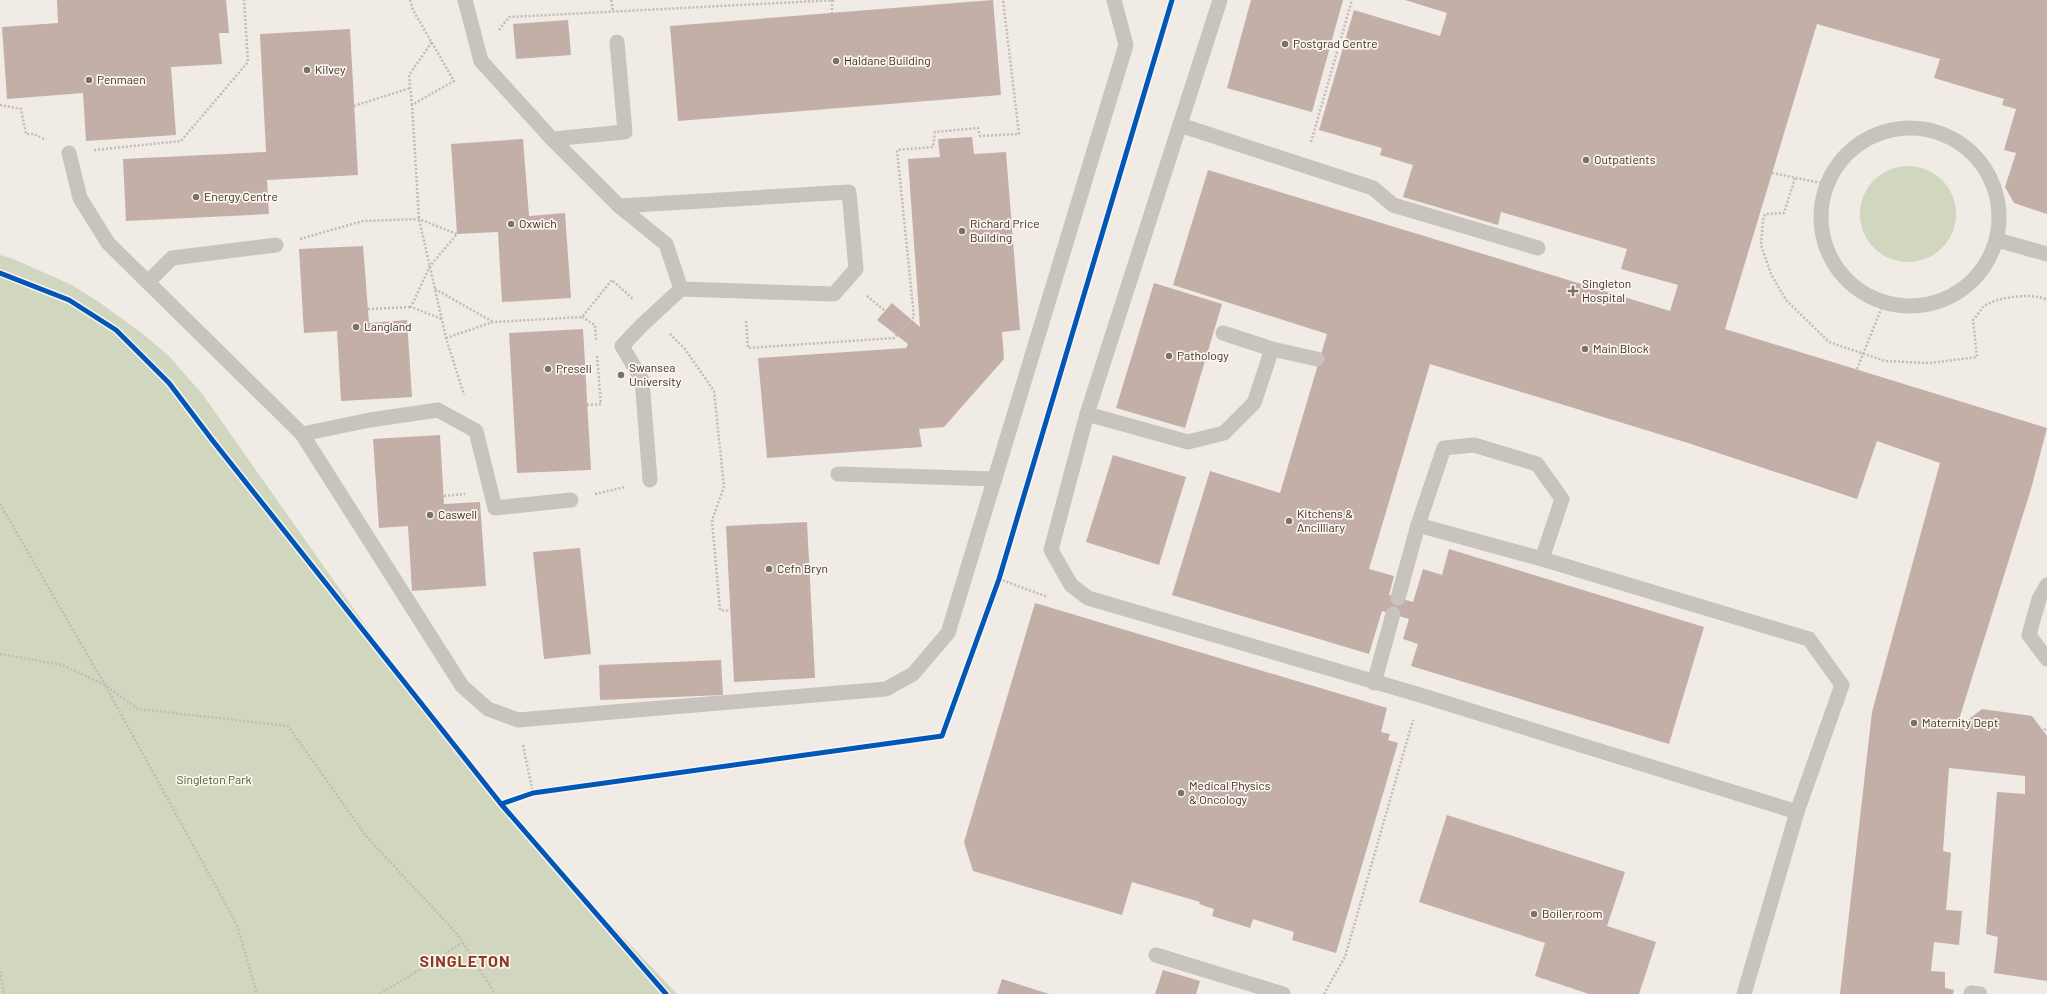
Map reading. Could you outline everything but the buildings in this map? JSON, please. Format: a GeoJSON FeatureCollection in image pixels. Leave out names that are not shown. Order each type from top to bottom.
{"type":"FeatureCollection","features":[{"type":"Feature","properties":{"kind":"lane"},"geometry":{"type":"LineString","coordinates":[[465,0],[481,61],[552,139],[619,206],[666,244],[681,289]]}},
{"type":"Feature","properties":{"kind":"lane"},"geometry":{"type":"LineString","coordinates":[[69,153],[80,198],[108,242],[302,434],[462,686],[488,709],[518,720],[886,689],[913,674],[948,633],[1126,45],[1114,0]]}},
{"type":"Feature","properties":{"kind":"lane"},"geometry":{"type":"LineString","coordinates":[[1220,0],[1087,414],[1051,550],[1071,585],[1088,598],[1374,683],[1420,695],[1797,812]]}},
{"type":"Feature","properties":{"kind":"lane"},"geometry":{"type":"LineString","coordinates":[[552,139],[625,132],[617,42]]}},
{"type":"Feature","properties":{"kind":"lane"},"geometry":{"type":"LineString","coordinates":[[1180,125],[1373,188],[1393,205],[1538,248]]}},
{"type":"Feature","properties":{"kind":"lane"},"geometry":{"type":"LineString","coordinates":[[1893,128],[1923,128],[1952,137],[1976,155],[1992,181],[2000,210],[1997,240],[1986,266],[1966,287],[1941,301],[1913,306],[1884,302],[1858,289],[1837,269],[1824,242],[1820,213],[1826,184],[1842,158],[1865,139],[1893,128]]}},
{"type":"Feature","properties":{"kind":"lane"},"geometry":{"type":"LineString","coordinates":[[619,206],[849,192],[856,269],[834,294],[681,289],[642,324],[622,346],[642,380],[650,480]]}},
{"type":"Feature","properties":{"kind":"lane"},"geometry":{"type":"LineString","coordinates":[[1997,240],[2047,254]]}},
{"type":"Feature","properties":{"kind":"lane"},"geometry":{"type":"LineString","coordinates":[[148,282],[172,258],[276,245]]}},
{"type":"Feature","properties":{"kind":"lane"},"geometry":{"type":"LineString","coordinates":[[1223,333],[1272,349],[1317,359]]}},
{"type":"Feature","properties":{"kind":"lane"},"geometry":{"type":"LineString","coordinates":[[1087,414],[1188,442],[1224,433],[1254,403],[1272,349]]}},
{"type":"Feature","properties":{"kind":"lane"},"geometry":{"type":"LineString","coordinates":[[302,434],[370,420],[438,410],[476,431],[495,508],[571,500]]}},
{"type":"Feature","properties":{"kind":"lane"},"geometry":{"type":"LineString","coordinates":[[1398,598],[1418,525],[1444,448],[1474,445],[1537,464],[1562,499],[1542,559]]}},
{"type":"Feature","properties":{"kind":"lane"},"geometry":{"type":"LineString","coordinates":[[838,474],[995,479]]}},
{"type":"Feature","properties":{"kind":"lane"},"geometry":{"type":"LineString","coordinates":[[1418,525],[1542,559],[1809,639],[1842,685],[1797,812],[1744,994]]}},
{"type":"Feature","properties":{"kind":"lane"},"geometry":{"type":"LineString","coordinates":[[2047,585],[2039,599],[2029,635],[2047,659]]}},
{"type":"Feature","properties":{"kind":"lane"},"geometry":{"type":"LineString","coordinates":[[1374,683],[1393,614]]}},
{"type":"Feature","properties":{"kind":"lane"},"geometry":{"type":"LineString","coordinates":[[1156,955],[1262,991],[1283,994]]}},
{"type":"Feature","properties":{"kind":"path"},"geometry":{"type":"LineString","coordinates":[[0,105],[21,109],[26,134],[34,134],[69,153],[181,142],[248,62],[244,0]]}},
{"type":"Feature","properties":{"kind":"path"},"geometry":{"type":"LineString","coordinates":[[410,0],[413,10],[454,81]]}},
{"type":"Feature","properties":{"kind":"path"},"geometry":{"type":"LineString","coordinates":[[612,0],[613,12]]}},
{"type":"Feature","properties":{"kind":"path"},"geometry":{"type":"LineString","coordinates":[[832,0],[832,13]]}},
{"type":"Feature","properties":{"kind":"path"},"geometry":{"type":"LineString","coordinates":[[412,105],[467,74],[481,61],[498,51],[499,30],[510,17],[836,0]]}},
{"type":"Feature","properties":{"kind":"path"},"geometry":{"type":"LineString","coordinates":[[746,321],[748,348],[894,338],[914,317],[897,150],[933,147],[935,132],[978,128],[980,136],[1019,134],[1003,0]]}},
{"type":"Feature","properties":{"kind":"path"},"geometry":{"type":"LineString","coordinates":[[1305,166],[1352,0]]}},
{"type":"Feature","properties":{"kind":"path"},"geometry":{"type":"LineString","coordinates":[[432,42],[409,75],[419,219],[442,320],[476,431]]}},
{"type":"Feature","properties":{"kind":"path"},"geometry":{"type":"LineString","coordinates":[[354,106],[410,88]]}},
{"type":"Feature","properties":{"kind":"path"},"geometry":{"type":"LineString","coordinates":[[1772,173],[1826,184]]}},
{"type":"Feature","properties":{"kind":"path"},"geometry":{"type":"LineString","coordinates":[[1795,178],[1784,213],[1765,214],[1763,220],[1761,245],[1771,274],[1786,300],[1829,342],[1885,361],[1928,363],[1977,358],[1973,320],[1984,306],[2008,297],[2042,297],[2047,300]]}},
{"type":"Feature","properties":{"kind":"path"},"geometry":{"type":"LineString","coordinates":[[276,245],[363,221],[419,219],[457,234],[430,266],[411,307]]}},
{"type":"Feature","properties":{"kind":"path"},"geometry":{"type":"LineString","coordinates":[[435,289],[493,322]]}},
{"type":"Feature","properties":{"kind":"path"},"geometry":{"type":"LineString","coordinates":[[1857,369],[1884,302]]}},
{"type":"Feature","properties":{"kind":"path"},"geometry":{"type":"LineString","coordinates":[[368,309],[411,307],[442,320]]}},
{"type":"Feature","properties":{"kind":"path"},"geometry":{"type":"LineString","coordinates":[[582,317],[595,325],[601,404],[587,405]]}},
{"type":"Feature","properties":{"kind":"path"},"geometry":{"type":"LineString","coordinates":[[571,500],[650,480]]}},
{"type":"Feature","properties":{"kind":"path"},"geometry":{"type":"LineString","coordinates":[[0,504],[104,685],[237,925],[257,994]]}},
{"type":"Feature","properties":{"kind":"path"},"geometry":{"type":"LineString","coordinates":[[996,587],[1001,572]]}},
{"type":"Feature","properties":{"kind":"path"},"geometry":{"type":"LineString","coordinates":[[999,579],[1045,596],[1071,585]]}},
{"type":"Feature","properties":{"kind":"path"},"geometry":{"type":"LineString","coordinates":[[0,654],[62,664],[104,685],[138,709],[288,726],[366,836],[458,935],[495,994]]}},
{"type":"Feature","properties":{"kind":"path"},"geometry":{"type":"LineString","coordinates":[[1324,994],[1345,957],[1420,695]]}},
{"type":"Feature","properties":{"kind":"path"},"geometry":{"type":"LineString","coordinates":[[518,720],[533,793]]}},
{"type":"Feature","properties":{"kind":"path"},"geometry":{"type":"LineString","coordinates":[[527,795],[541,792]]}},
{"type":"Feature","properties":{"kind":"path"},"geometry":{"type":"LineString","coordinates":[[380,994],[462,943]]}},
{"type":"Feature","properties":{"kind":"path"},"geometry":{"type":"LineString","coordinates":[[0,971],[4,994]]}},
{"type":"Feature","properties":{"kind":"green space"},"geometry":{"type":"Polygon","coordinates":[[[1908,166],[1926,170],[1935,174],[1942,180],[1948,187],[1952,196],[1956,214],[1952,232],[1948,241],[1942,248],[1935,254],[1926,258],[1908,262],[1890,258],[1881,254],[1874,248],[1868,241],[1864,232],[1860,214],[1864,196],[1868,187],[1874,180],[1881,174],[1890,170],[1908,166]]]}},
{"type":"Feature","properties":{"kind":"green space","name":"Singleton Park"},"geometry":{"type":"Polygon","coordinates":[[[0,255],[11,258],[72,285],[99,302],[143,334],[168,355],[203,395],[377,642],[479,776],[563,874],[677,994],[0,994],[0,255]]]}},
{"type":"Feature","properties":{"kind":"cycle path"},"geometry":{"type":"LineString","coordinates":[[501,804],[533,793],[942,736],[999,579],[1172,0]]}},
{"type":"Feature","properties":{"kind":"cycle path"},"geometry":{"type":"LineString","coordinates":[[0,273],[69,300],[116,330],[169,383],[213,441],[501,804],[666,994]]}},
{"type":"Feature","properties":{"kind":"place","name":"Postgrad Centre"},"geometry":{"type":"Point","coordinates":[1285,44]}},
{"type":"Feature","properties":{"kind":"place","name":"Haldane Building"},"geometry":{"type":"Point","coordinates":[836,61]}},
{"type":"Feature","properties":{"kind":"place","name":"Kilvey"},"geometry":{"type":"Point","coordinates":[307,70]}},
{"type":"Feature","properties":{"kind":"place","name":"Penmaen"},"geometry":{"type":"Point","coordinates":[89,80]}},
{"type":"Feature","properties":{"kind":"place","name":"Outpatients"},"geometry":{"type":"Point","coordinates":[1586,160]}},
{"type":"Feature","properties":{"kind":"place","name":"Energy Centre"},"geometry":{"type":"Point","coordinates":[196,197]}},
{"type":"Feature","properties":{"kind":"place","name":"Oxwich"},"geometry":{"type":"Point","coordinates":[511,224]}},
{"type":"Feature","properties":{"kind":"place","name":"Richard Price Building"},"geometry":{"type":"Point","coordinates":[962,231]}},
{"type":"Feature","properties":{"kind":"place","name":"Singleton Hospital"},"geometry":{"type":"Point","coordinates":[1573,291]}},
{"type":"Feature","properties":{"kind":"place","name":"Langland"},"geometry":{"type":"Point","coordinates":[356,327]}},
{"type":"Feature","properties":{"kind":"place","name":"Main Block"},"geometry":{"type":"Point","coordinates":[1585,349]}},
{"type":"Feature","properties":{"kind":"place","name":"Pathology"},"geometry":{"type":"Point","coordinates":[1169,356]}},
{"type":"Feature","properties":{"kind":"place","name":"Preseli"},"geometry":{"type":"Point","coordinates":[548,369]}},
{"type":"Feature","properties":{"kind":"place","name":"Swansea University"},"geometry":{"type":"Point","coordinates":[621,375]}},
{"type":"Feature","properties":{"kind":"place","name":"Caswell"},"geometry":{"type":"Point","coordinates":[430,515]}},
{"type":"Feature","properties":{"kind":"place","name":"Kitchens & Ancilliary"},"geometry":{"type":"Point","coordinates":[1289,521]}},
{"type":"Feature","properties":{"kind":"place","name":"Cefn Bryn"},"geometry":{"type":"Point","coordinates":[769,569]}},
{"type":"Feature","properties":{"kind":"place","name":"Maternity Dept"},"geometry":{"type":"Point","coordinates":[1914,723]}},
{"type":"Feature","properties":{"kind":"place","name":"Medical Physics & Oncology"},"geometry":{"type":"Point","coordinates":[1181,793]}},
{"type":"Feature","properties":{"kind":"place","name":"Boiler room"},"geometry":{"type":"Point","coordinates":[1534,914]}},
{"type":"Feature","properties":{"kind":"district","name":"SINGLETON"},"geometry":{"type":"Point","coordinates":[465,961]}}]}
